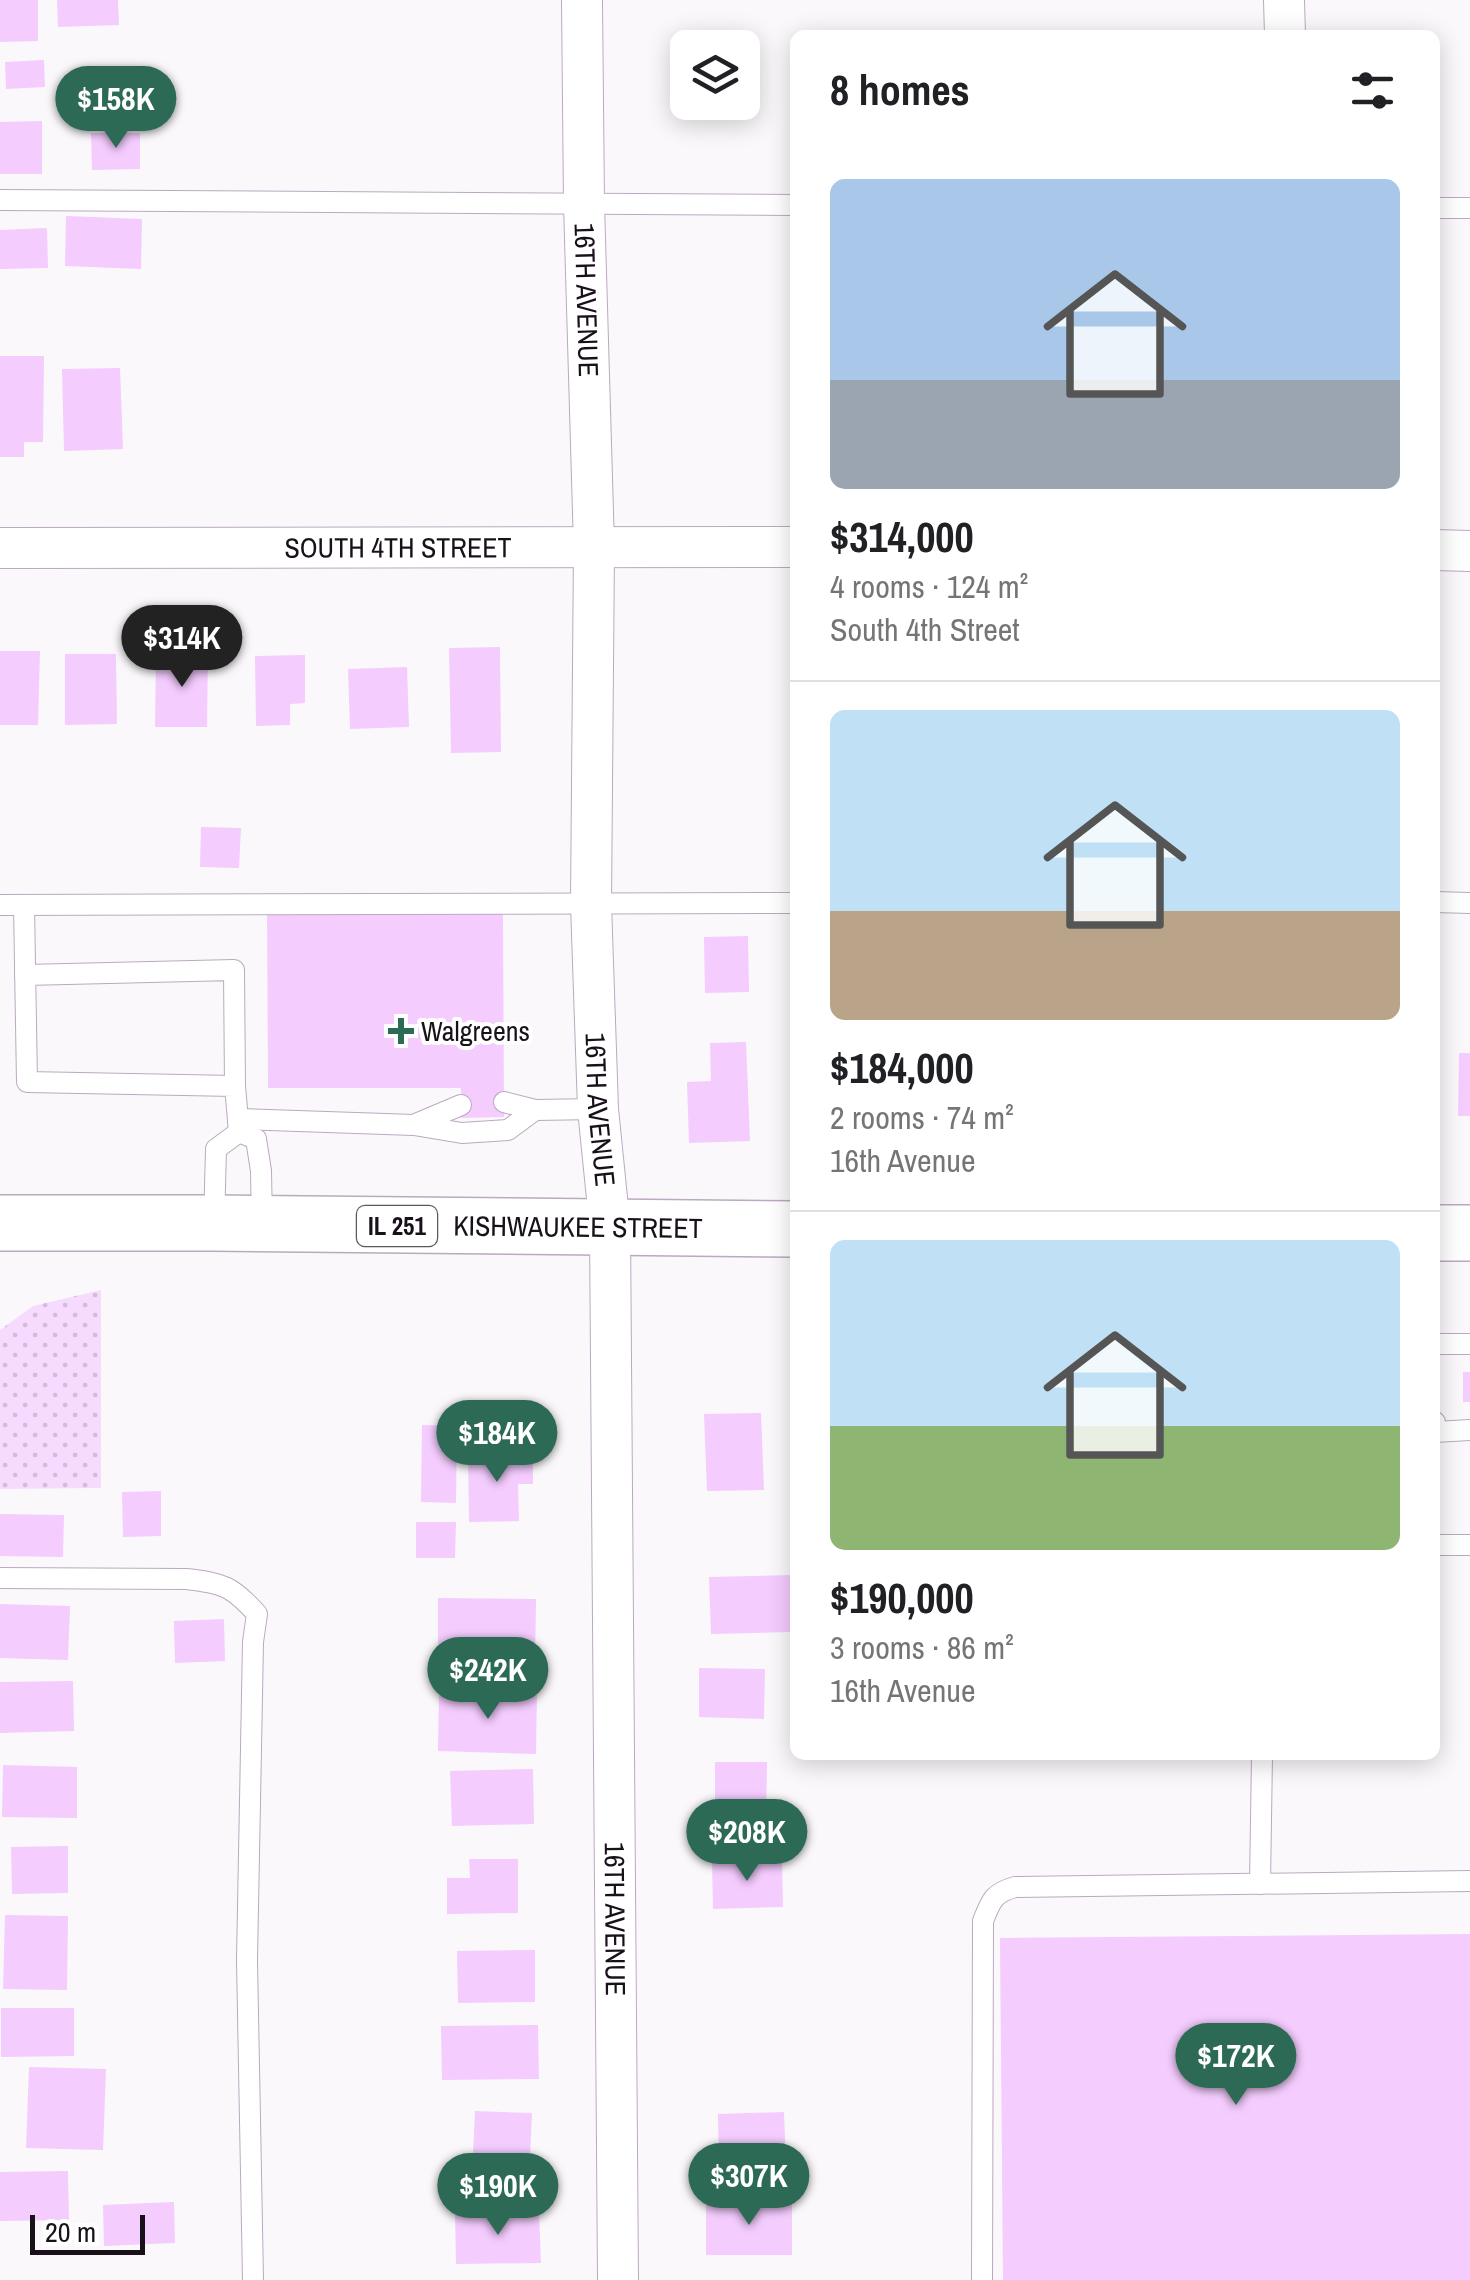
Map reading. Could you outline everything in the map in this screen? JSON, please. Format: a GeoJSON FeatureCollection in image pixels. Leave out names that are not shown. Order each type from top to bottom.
{"type":"FeatureCollection","features":[{"type":"Feature","properties":{"kind":"main road","name":"KISHWAUKEE STREET"},"geometry":{"type":"LineString","coordinates":[[0,1224],[790,1229]]}},
{"type":"Feature","properties":{"kind":"main road"},"geometry":{"type":"LineString","coordinates":[[1440,1233],[1470,1233]]}},
{"type":"Feature","properties":{"kind":"street","name":"16TH AVENUE"},"geometry":{"type":"LineString","coordinates":[[582,0],[594,547],[591,904],[598,1109],[610,1228],[618,2280]]}},
{"type":"Feature","properties":{"kind":"street"},"geometry":{"type":"LineString","coordinates":[[1284,0],[1285,30]]}},
{"type":"Feature","properties":{"kind":"street","name":"SOUTH 4TH STREET"},"geometry":{"type":"LineString","coordinates":[[0,548],[790,547]]}},
{"type":"Feature","properties":{"kind":"street"},"geometry":{"type":"LineString","coordinates":[[1440,550],[1470,551]]}},
{"type":"Feature","properties":{"kind":"lane"},"geometry":{"type":"LineString","coordinates":[[0,200],[790,206]]}},
{"type":"Feature","properties":{"kind":"lane"},"geometry":{"type":"LineString","coordinates":[[1440,208],[1470,208]]}},
{"type":"Feature","properties":{"kind":"lane"},"geometry":{"type":"LineString","coordinates":[[1440,902],[1470,902]]}},
{"type":"Feature","properties":{"kind":"lane"},"geometry":{"type":"LineString","coordinates":[[0,905],[790,903]]}},
{"type":"Feature","properties":{"kind":"lane"},"geometry":{"type":"LineString","coordinates":[[24,905],[27,1082],[236,1086]]}},
{"type":"Feature","properties":{"kind":"lane"},"geometry":{"type":"LineString","coordinates":[[25,975],[234,970],[239,1126],[256,1139],[261,1171],[238,1224]]}},
{"type":"Feature","properties":{"kind":"lane"},"geometry":{"type":"LineString","coordinates":[[504,1102],[535,1110],[598,1109]]}},
{"type":"Feature","properties":{"kind":"lane"},"geometry":{"type":"LineString","coordinates":[[414,1124],[461,1105]]}},
{"type":"Feature","properties":{"kind":"lane"},"geometry":{"type":"LineString","coordinates":[[238,1224],[216,1149],[239,1126],[414,1124],[462,1133],[508,1130],[535,1110]]}},
{"type":"Feature","properties":{"kind":"lane"},"geometry":{"type":"LineString","coordinates":[[1440,1344],[1470,1344]]}},
{"type":"Feature","properties":{"kind":"lane"},"geometry":{"type":"LineString","coordinates":[[1440,1432],[1470,1430]]}},
{"type":"Feature","properties":{"kind":"lane"},"geometry":{"type":"LineString","coordinates":[[1440,1545],[1470,1545]]}},
{"type":"Feature","properties":{"kind":"lane"},"geometry":{"type":"LineString","coordinates":[[0,1578],[216,1582],[239,1594],[256,1614],[247,1960],[252,2280]]}},
{"type":"Feature","properties":{"kind":"lane"},"geometry":{"type":"LineString","coordinates":[[1260,1884],[1262,1760]]}},
{"type":"Feature","properties":{"kind":"lane"},"geometry":{"type":"LineString","coordinates":[[982,2280],[983,1921],[991,1901],[1001,1891],[1015,1887],[1470,1881]]}},
{"type":"Feature","properties":{"kind":"shaded area"},"geometry":{"type":"Polygon","coordinates":[[[101,1290],[101,1488],[0,1489],[0,1330],[33,1306],[101,1290]]]}},
{"type":"Feature","properties":{"kind":"building"},"geometry":{"type":"Polygon","coordinates":[[[0,0],[38,0],[38,41],[0,42],[0,0]]]}},
{"type":"Feature","properties":{"kind":"building"},"geometry":{"type":"Polygon","coordinates":[[[57,0],[118,0],[119,25],[58,27],[57,0]]]}},
{"type":"Feature","properties":{"kind":"building"},"geometry":{"type":"Polygon","coordinates":[[[44,60],[45,87],[6,89],[5,62],[44,60]]]}},
{"type":"Feature","properties":{"kind":"building"},"geometry":{"type":"Polygon","coordinates":[[[42,121],[42,174],[0,174],[0,122],[42,121]]]}},
{"type":"Feature","properties":{"kind":"building"},"geometry":{"type":"Polygon","coordinates":[[[91,133],[140,133],[140,169],[92,170],[91,133]]]}},
{"type":"Feature","properties":{"kind":"building"},"geometry":{"type":"Polygon","coordinates":[[[66,216],[142,219],[141,269],[65,266],[66,216]]]}},
{"type":"Feature","properties":{"kind":"building"},"geometry":{"type":"Polygon","coordinates":[[[47,228],[48,268],[0,269],[0,230],[47,228]]]}},
{"type":"Feature","properties":{"kind":"building"},"geometry":{"type":"Polygon","coordinates":[[[0,356],[44,356],[43,442],[24,442],[24,457],[0,457],[0,356]]]}},
{"type":"Feature","properties":{"kind":"building"},"geometry":{"type":"Polygon","coordinates":[[[120,368],[123,449],[64,451],[62,369],[120,368]]]}},
{"type":"Feature","properties":{"kind":"building"},"geometry":{"type":"Polygon","coordinates":[[[500,647],[501,752],[451,753],[449,648],[500,647]]]}},
{"type":"Feature","properties":{"kind":"building"},"geometry":{"type":"Polygon","coordinates":[[[0,651],[40,651],[38,725],[0,725],[0,651]]]}},
{"type":"Feature","properties":{"kind":"building"},"geometry":{"type":"Polygon","coordinates":[[[156,652],[208,652],[207,727],[155,727],[156,652]]]}},
{"type":"Feature","properties":{"kind":"building"},"geometry":{"type":"Polygon","coordinates":[[[65,654],[116,654],[117,724],[65,725],[65,654]]]}},
{"type":"Feature","properties":{"kind":"building"},"geometry":{"type":"Polygon","coordinates":[[[305,655],[305,703],[290,704],[290,725],[256,726],[255,656],[305,655]]]}},
{"type":"Feature","properties":{"kind":"building"},"geometry":{"type":"Polygon","coordinates":[[[407,667],[409,727],[350,729],[348,669],[407,667]]]}},
{"type":"Feature","properties":{"kind":"building"},"geometry":{"type":"Polygon","coordinates":[[[201,827],[241,828],[239,868],[200,867],[201,827]]]}},
{"type":"Feature","properties":{"kind":"building"},"geometry":{"type":"Polygon","coordinates":[[[503,910],[504,1117],[461,1118],[461,1088],[268,1088],[267,911],[503,910]]]}},
{"type":"Feature","properties":{"kind":"building"},"geometry":{"type":"Polygon","coordinates":[[[748,936],[749,992],[705,993],[704,937],[748,936]]]}},
{"type":"Feature","properties":{"kind":"building"},"geometry":{"type":"Polygon","coordinates":[[[746,1042],[750,1141],[689,1143],[687,1082],[711,1081],[710,1043],[746,1042]]]}},
{"type":"Feature","properties":{"kind":"building"},"geometry":{"type":"Polygon","coordinates":[[[1459,1053],[1470,1053],[1470,1116],[1458,1116],[1459,1053]]]}},
{"type":"Feature","properties":{"kind":"building"},"geometry":{"type":"Polygon","coordinates":[[[1463,1372],[1470,1372],[1470,1402],[1463,1402],[1463,1372]]]}},
{"type":"Feature","properties":{"kind":"building"},"geometry":{"type":"Polygon","coordinates":[[[761,1413],[764,1490],[707,1491],[704,1414],[761,1413]]]}},
{"type":"Feature","properties":{"kind":"building"},"geometry":{"type":"Polygon","coordinates":[[[422,1425],[457,1426],[456,1503],[421,1502],[422,1425]]]}},
{"type":"Feature","properties":{"kind":"building"},"geometry":{"type":"Polygon","coordinates":[[[533,1452],[533,1484],[518,1484],[519,1521],[469,1522],[468,1453],[533,1452]]]}},
{"type":"Feature","properties":{"kind":"building"},"geometry":{"type":"Polygon","coordinates":[[[161,1491],[161,1536],[123,1537],[122,1492],[161,1491]]]}},
{"type":"Feature","properties":{"kind":"building"},"geometry":{"type":"Polygon","coordinates":[[[0,1514],[64,1515],[63,1557],[0,1556],[0,1514]]]}},
{"type":"Feature","properties":{"kind":"building"},"geometry":{"type":"Polygon","coordinates":[[[416,1522],[456,1522],[455,1558],[416,1558],[416,1522]]]}},
{"type":"Feature","properties":{"kind":"building"},"geometry":{"type":"Polygon","coordinates":[[[790,1575],[790,1632],[711,1634],[709,1577],[790,1575]]]}},
{"type":"Feature","properties":{"kind":"building"},"geometry":{"type":"Polygon","coordinates":[[[438,1598],[536,1599],[535,1662],[438,1661],[438,1598]]]}},
{"type":"Feature","properties":{"kind":"building"},"geometry":{"type":"Polygon","coordinates":[[[0,1604],[70,1606],[68,1660],[0,1658],[0,1604]]]}},
{"type":"Feature","properties":{"kind":"building"},"geometry":{"type":"Polygon","coordinates":[[[224,1619],[225,1661],[175,1663],[174,1621],[224,1619]]]}},
{"type":"Feature","properties":{"kind":"building"},"geometry":{"type":"Polygon","coordinates":[[[699,1668],[765,1669],[764,1719],[699,1717],[699,1668]]]}},
{"type":"Feature","properties":{"kind":"building"},"geometry":{"type":"Polygon","coordinates":[[[73,1681],[74,1731],[0,1733],[0,1682],[73,1681]]]}},
{"type":"Feature","properties":{"kind":"building"},"geometry":{"type":"Polygon","coordinates":[[[439,1690],[537,1692],[536,1754],[438,1751],[439,1690]]]}},
{"type":"Feature","properties":{"kind":"building"},"geometry":{"type":"Polygon","coordinates":[[[715,1762],[767,1762],[766,1823],[715,1823],[715,1762]]]}},
{"type":"Feature","properties":{"kind":"building"},"geometry":{"type":"Polygon","coordinates":[[[3,1765],[77,1767],[77,1818],[2,1817],[3,1765]]]}},
{"type":"Feature","properties":{"kind":"building"},"geometry":{"type":"Polygon","coordinates":[[[533,1769],[534,1824],[452,1826],[450,1771],[533,1769]]]}},
{"type":"Feature","properties":{"kind":"building"},"geometry":{"type":"Polygon","coordinates":[[[68,1846],[68,1893],[12,1894],[11,1847],[68,1846]]]}},
{"type":"Feature","properties":{"kind":"building"},"geometry":{"type":"Polygon","coordinates":[[[469,1859],[518,1859],[518,1913],[447,1914],[447,1878],[470,1878],[469,1859]]]}},
{"type":"Feature","properties":{"kind":"building"},"geometry":{"type":"Polygon","coordinates":[[[782,1859],[783,1907],[713,1909],[712,1860],[782,1859]]]}},
{"type":"Feature","properties":{"kind":"building"},"geometry":{"type":"Polygon","coordinates":[[[5,1915],[68,1916],[67,1990],[3,1989],[5,1915]]]}},
{"type":"Feature","properties":{"kind":"building"},"geometry":{"type":"Polygon","coordinates":[[[1470,1934],[1470,2280],[1003,2280],[1000,1938],[1470,1934]]]}},
{"type":"Feature","properties":{"kind":"building"},"geometry":{"type":"Polygon","coordinates":[[[535,1950],[535,2002],[458,2003],[457,1951],[535,1950]]]}},
{"type":"Feature","properties":{"kind":"building"},"geometry":{"type":"Polygon","coordinates":[[[1,2008],[74,2008],[74,2056],[1,2057],[1,2008]]]}},
{"type":"Feature","properties":{"kind":"building"},"geometry":{"type":"Polygon","coordinates":[[[538,2025],[539,2079],[442,2080],[441,2026],[538,2025]]]}},
{"type":"Feature","properties":{"kind":"building"},"geometry":{"type":"Polygon","coordinates":[[[29,2067],[106,2069],[103,2150],[26,2148],[29,2067]]]}},
{"type":"Feature","properties":{"kind":"building"},"geometry":{"type":"Polygon","coordinates":[[[475,2111],[532,2113],[530,2156],[473,2154],[475,2111]]]}},
{"type":"Feature","properties":{"kind":"building"},"geometry":{"type":"Polygon","coordinates":[[[784,2112],[786,2166],[719,2168],[718,2114],[784,2112]]]}},
{"type":"Feature","properties":{"kind":"building"},"geometry":{"type":"Polygon","coordinates":[[[68,2171],[69,2220],[0,2221],[0,2172],[68,2171]]]}},
{"type":"Feature","properties":{"kind":"building"},"geometry":{"type":"Polygon","coordinates":[[[706,2201],[792,2201],[792,2255],[706,2255],[706,2201]]]}},
{"type":"Feature","properties":{"kind":"building"},"geometry":{"type":"Polygon","coordinates":[[[174,2202],[175,2243],[104,2246],[103,2205],[174,2202]]]}},
{"type":"Feature","properties":{"kind":"building"},"geometry":{"type":"Polygon","coordinates":[[[539,2212],[541,2263],[456,2264],[455,2213],[539,2212]]]}},
{"type":"Feature","properties":{"kind":"place","name":"Walgreens"},"geometry":{"type":"Point","coordinates":[401,1031]}}]}
